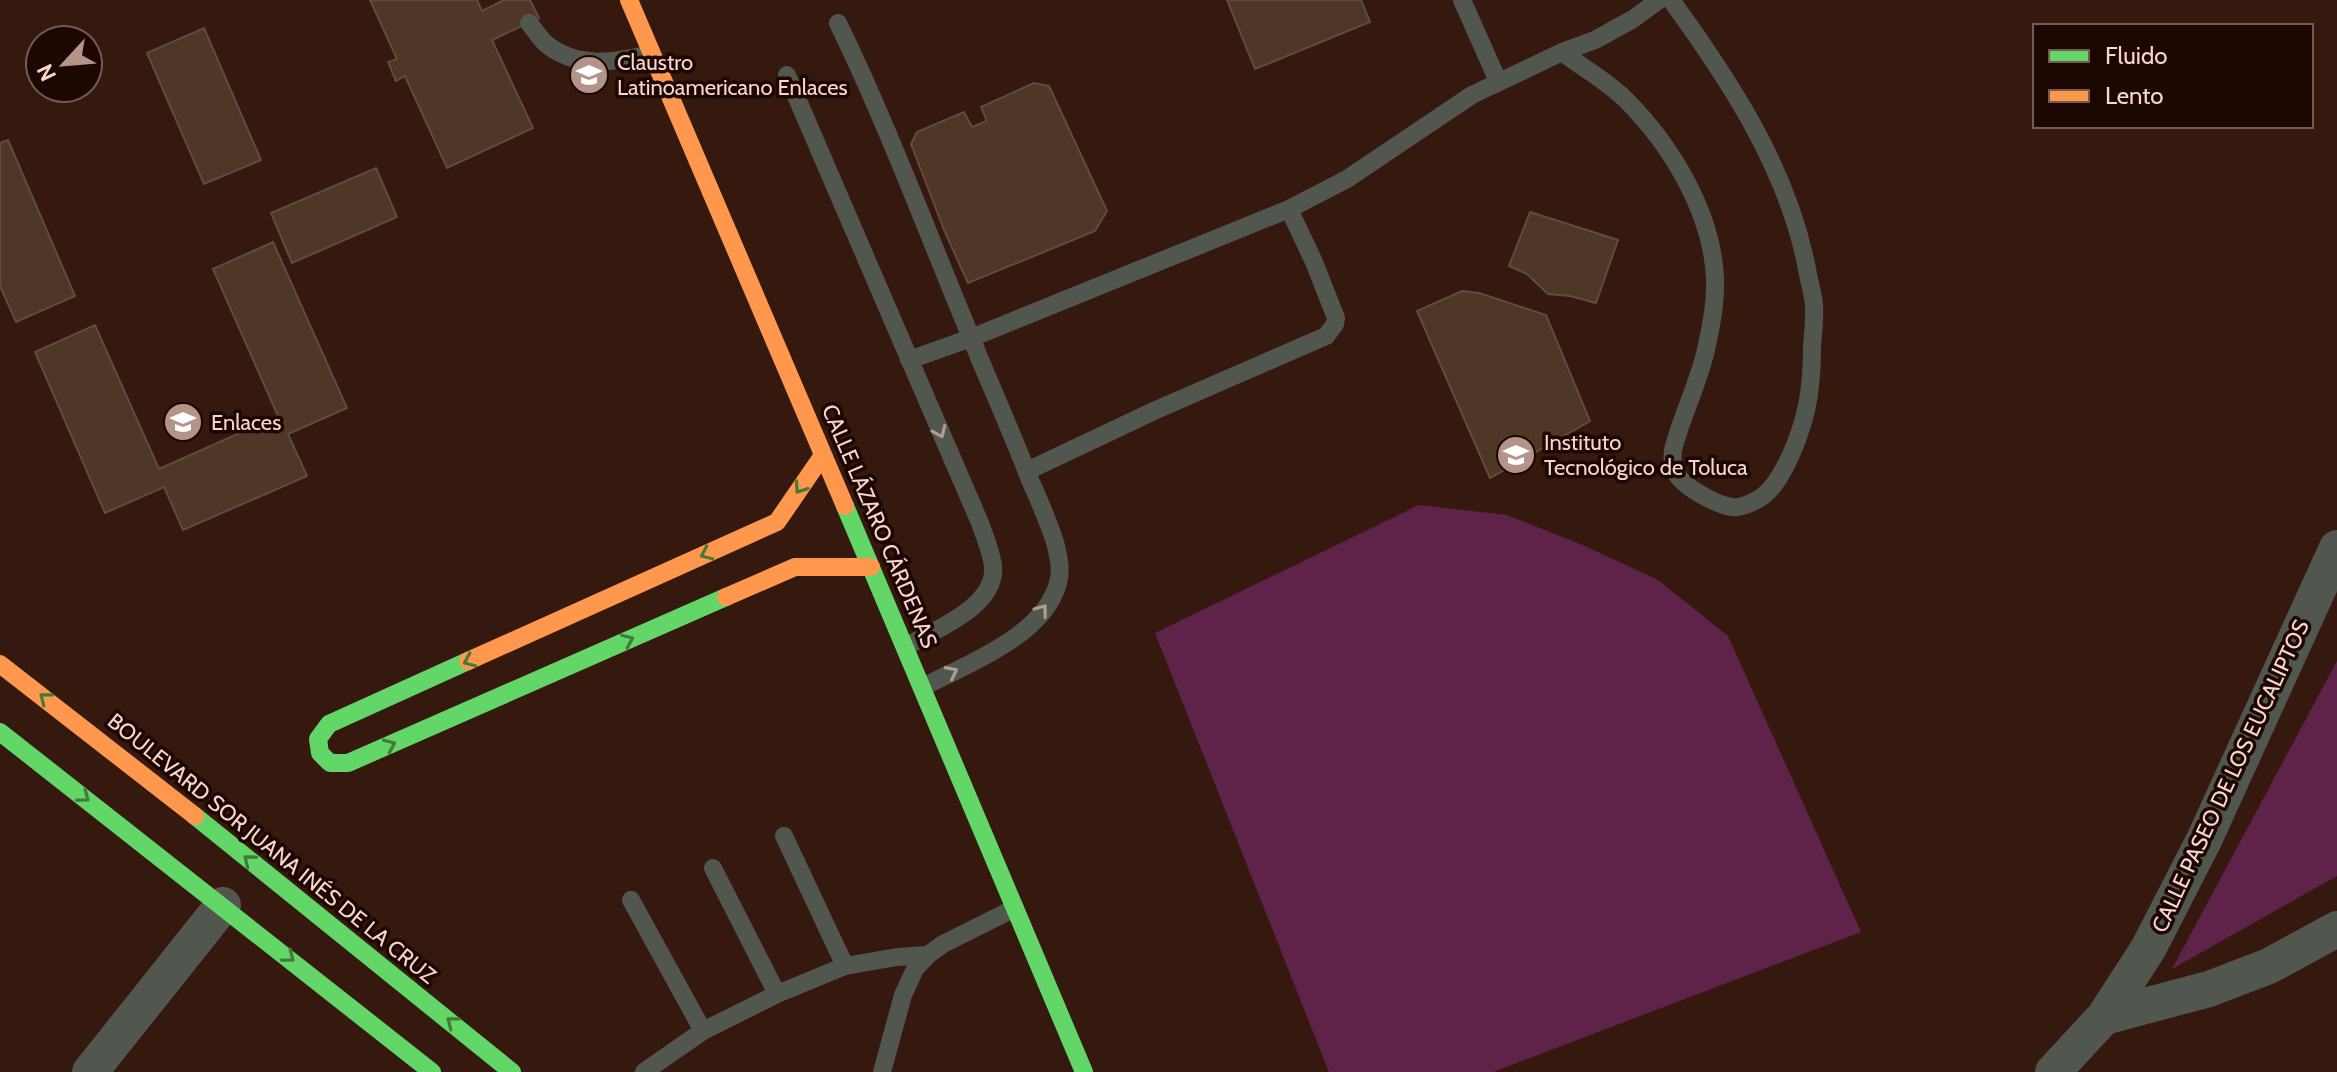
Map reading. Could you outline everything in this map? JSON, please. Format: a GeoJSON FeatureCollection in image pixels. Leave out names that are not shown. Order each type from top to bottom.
{"type":"FeatureCollection","features":[{"type":"Feature","properties":{"kind":"street","name":"CALLE LÁZARO CÁRDENAS"},"geometry":{"type":"LineString","coordinates":[[629,0],[1084,1072]]}},
{"type":"Feature","properties":{"kind":"street"},"geometry":{"type":"LineString","coordinates":[[823,455],[777,522],[329,724],[319,734],[320,754],[334,765],[348,763],[795,567],[871,567]]}},
{"type":"Feature","properties":{"kind":"street","name":"CALLE PASEO DE LOS EUCALIPTOS"},"geometry":{"type":"LineString","coordinates":[[2053,1072],[2104,1017],[2148,949],[2204,840],[2337,548]]}},
{"type":"Feature","properties":{"kind":"street"},"geometry":{"type":"LineString","coordinates":[[509,643],[527,685]]}},
{"type":"Feature","properties":{"kind":"street","name":"BOULEVARD SOR JUANA INÉS DE LA CRUZ"},"geometry":{"type":"LineString","coordinates":[[0,664],[132,765],[512,1072]]}},
{"type":"Feature","properties":{"kind":"street"},"geometry":{"type":"LineString","coordinates":[[4,743],[223,905],[432,1072]]}},
{"type":"Feature","properties":{"kind":"street"},"geometry":{"type":"LineString","coordinates":[[90,1072],[223,905]]}},
{"type":"Feature","properties":{"kind":"street"},"geometry":{"type":"LineString","coordinates":[[2104,1017],[2209,989],[2269,966],[2337,929]]}},
{"type":"Feature","properties":{"kind":"lane"},"geometry":{"type":"LineString","coordinates":[[1462,0],[1498,81]]}},
{"type":"Feature","properties":{"kind":"lane"},"geometry":{"type":"LineString","coordinates":[[909,360],[971,338],[1289,209],[1347,179],[1450,109],[1498,81],[1595,40],[1659,0]]}},
{"type":"Feature","properties":{"kind":"lane"},"geometry":{"type":"LineString","coordinates":[[1562,52],[1606,82],[1659,139],[1700,210],[1710,245],[1715,302],[1707,348],[1677,431],[1672,461],[1676,473],[1683,483],[1731,507],[1758,501],[1777,481],[1796,445],[1808,405],[1814,304],[1802,241],[1785,189],[1730,86],[1671,0]]}},
{"type":"Feature","properties":{"kind":"lane"},"geometry":{"type":"LineString","coordinates":[[529,23],[546,44],[586,61],[622,60],[651,54]]}},
{"type":"Feature","properties":{"kind":"lane"},"geometry":{"type":"LineString","coordinates":[[838,23],[888,133],[1027,471],[1055,542],[1060,568],[1058,585],[1041,613],[1022,633],[923,687]]}},
{"type":"Feature","properties":{"kind":"lane"},"geometry":{"type":"LineString","coordinates":[[787,75],[980,523],[993,567],[992,579],[975,606],[905,647]]}},
{"type":"Feature","properties":{"kind":"lane"},"geometry":{"type":"LineString","coordinates":[[1027,471],[1156,410],[1326,336],[1336,318],[1289,209]]}},
{"type":"Feature","properties":{"kind":"lane"},"geometry":{"type":"LineString","coordinates":[[784,836],[845,966]]}},
{"type":"Feature","properties":{"kind":"lane"},"geometry":{"type":"LineString","coordinates":[[713,868],[777,994]]}},
{"type":"Feature","properties":{"kind":"lane"},"geometry":{"type":"LineString","coordinates":[[631,900],[703,1031]]}},
{"type":"Feature","properties":{"kind":"lane"},"geometry":{"type":"LineString","coordinates":[[882,1072],[903,995],[915,969],[943,944],[1015,908]]}},
{"type":"Feature","properties":{"kind":"lane"},"geometry":{"type":"LineString","coordinates":[[644,1072],[703,1031],[777,994],[845,966],[928,955]]}},
{"type":"Feature","properties":{"kind":"shaded area"},"geometry":{"type":"Polygon","coordinates":[[[1419,505],[1507,515],[1585,546],[1658,580],[1728,636],[1861,932],[1493,1072],[1329,1072],[1155,633],[1419,505]]]}},
{"type":"Feature","properties":{"kind":"shaded area"},"geometry":{"type":"Polygon","coordinates":[[[2337,661],[2337,876],[2172,969],[2337,661]]]}},
{"type":"Feature","properties":{"kind":"building"},"geometry":{"type":"Polygon","coordinates":[[[370,0],[477,0],[482,11],[504,0],[530,0],[539,18],[492,40],[533,128],[447,168],[405,76],[396,81],[388,62],[397,59],[370,0]]]}},
{"type":"Feature","properties":{"kind":"building"},"geometry":{"type":"Polygon","coordinates":[[[1227,0],[1361,0],[1370,22],[1255,69],[1227,0]]]}},
{"type":"Feature","properties":{"kind":"building"},"geometry":{"type":"Polygon","coordinates":[[[204,28],[261,160],[204,184],[147,53],[204,28]]]}},
{"type":"Feature","properties":{"kind":"building"},"geometry":{"type":"Polygon","coordinates":[[[1034,83],[1049,86],[1107,211],[1095,231],[968,283],[911,144],[917,132],[964,112],[972,127],[987,121],[981,107],[1034,83]]]}},
{"type":"Feature","properties":{"kind":"building"},"geometry":{"type":"Polygon","coordinates":[[[8,140],[75,296],[16,322],[0,286],[0,143],[8,140]]]}},
{"type":"Feature","properties":{"kind":"building"},"geometry":{"type":"Polygon","coordinates":[[[376,168],[397,217],[292,263],[271,213],[376,168]]]}},
{"type":"Feature","properties":{"kind":"building"},"geometry":{"type":"Polygon","coordinates":[[[1530,212],[1618,240],[1596,303],[1548,294],[1527,274],[1509,266],[1530,212]]]}},
{"type":"Feature","properties":{"kind":"building"},"geometry":{"type":"Polygon","coordinates":[[[273,242],[347,408],[288,434],[307,476],[183,530],[164,487],[105,513],[35,352],[95,325],[159,469],[278,416],[213,269],[273,242]]]}},
{"type":"Feature","properties":{"kind":"building"},"geometry":{"type":"Polygon","coordinates":[[[1462,291],[1479,293],[1546,315],[1590,421],[1490,478],[1417,311],[1462,291]]]}},
{"type":"Feature","properties":{"kind":"traffic: fast"},"geometry":{"type":"LineString","coordinates":[[845,506],[1084,1072]]}},
{"type":"Feature","properties":{"kind":"traffic: fast"},"geometry":{"type":"LineString","coordinates":[[468,661],[329,724],[318,739],[320,753],[330,763],[348,763],[726,597]]}},
{"type":"Feature","properties":{"kind":"traffic: fast"},"geometry":{"type":"LineString","coordinates":[[0,732],[432,1072]]}},
{"type":"Feature","properties":{"kind":"traffic: fast"},"geometry":{"type":"LineString","coordinates":[[195,816],[512,1072]]}},
{"type":"Feature","properties":{"kind":"traffic: slow"},"geometry":{"type":"LineString","coordinates":[[629,0],[845,506]]}},
{"type":"Feature","properties":{"kind":"traffic: slow"},"geometry":{"type":"LineString","coordinates":[[468,661],[777,522],[823,455]]}},
{"type":"Feature","properties":{"kind":"traffic: slow"},"geometry":{"type":"LineString","coordinates":[[726,597],[795,567],[871,567]]}},
{"type":"Feature","properties":{"kind":"traffic: slow"},"geometry":{"type":"LineString","coordinates":[[0,664],[195,816]]}},
{"type":"Feature","properties":{"kind":"place","name":"Claustro Latinoamericano Enlaces"},"geometry":{"type":"Point","coordinates":[589,75]}},
{"type":"Feature","properties":{"kind":"place","name":"Enlaces"},"geometry":{"type":"Point","coordinates":[183,422]}},
{"type":"Feature","properties":{"kind":"place","name":"Instituto Tecnológico de Toluca"},"geometry":{"type":"Point","coordinates":[1516,455]}}]}
